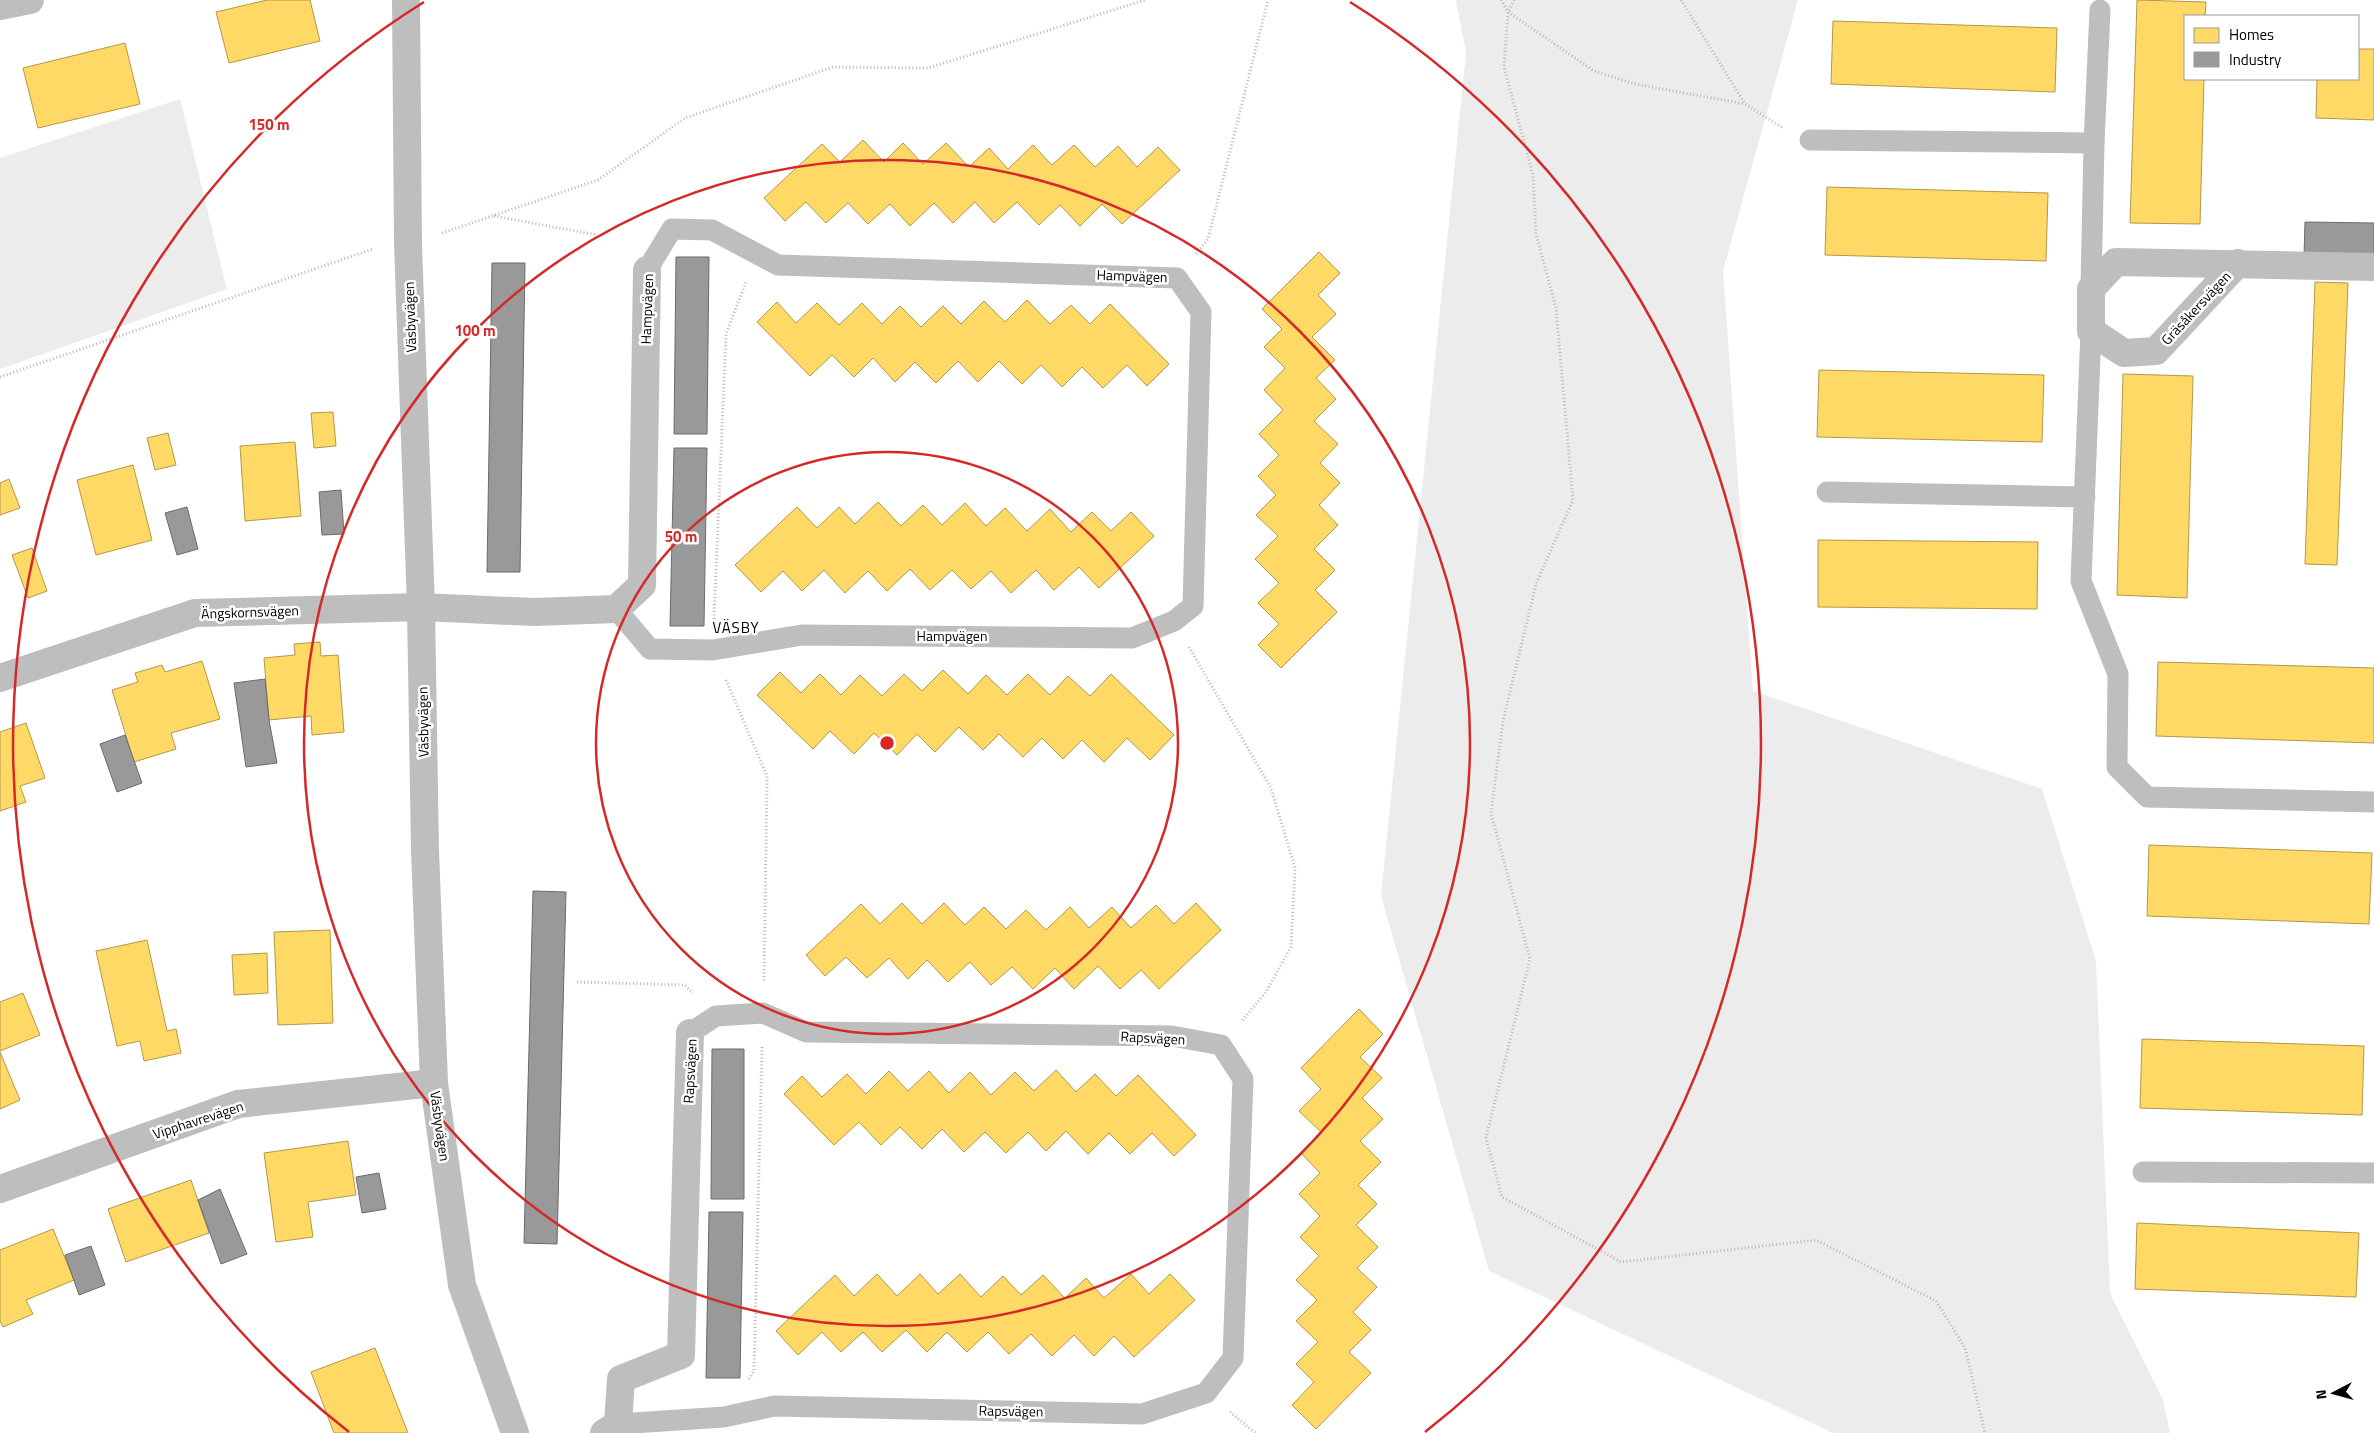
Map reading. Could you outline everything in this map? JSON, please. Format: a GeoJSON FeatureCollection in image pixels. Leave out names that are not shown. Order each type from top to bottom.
{"type":"FeatureCollection","features":[{"type":"Feature","properties":{"kind":"street"},"geometry":{"type":"LineString","coordinates":[[0,6],[30,0]]}},
{"type":"Feature","properties":{"kind":"street","name":"Väsbyvägen"},"geometry":{"type":"LineString","coordinates":[[406,0],[408,245],[421,607],[425,851],[434,1083],[462,1285],[515,1433]]}},
{"type":"Feature","properties":{"kind":"street","name":"Gräsåkersvägen"},"geometry":{"type":"LineString","coordinates":[[2091,289],[2116,262],[2374,267]]}},
{"type":"Feature","properties":{"kind":"street","name":"Gräsåkersvägen"},"geometry":{"type":"LineString","coordinates":[[2091,331],[2124,353],[2156,351],[2238,263]]}},
{"type":"Feature","properties":{"kind":"street","name":"Hampvägen"},"geometry":{"type":"LineString","coordinates":[[616,609],[642,585],[647,270]]}},
{"type":"Feature","properties":{"kind":"street"},"geometry":{"type":"LineString","coordinates":[[2091,289],[2091,331]]}},
{"type":"Feature","properties":{"kind":"street"},"geometry":{"type":"LineString","coordinates":[[421,607],[534,612],[616,609]]}},
{"type":"Feature","properties":{"kind":"street","name":"Ängskornsvägen"},"geometry":{"type":"LineString","coordinates":[[0,678],[195,613],[421,607]]}},
{"type":"Feature","properties":{"kind":"street","name":"Rapsvägen"},"geometry":{"type":"LineString","coordinates":[[611,1429],[621,1379],[681,1355],[690,1033]]}},
{"type":"Feature","properties":{"kind":"street","name":"Vipphavrevägen"},"geometry":{"type":"LineString","coordinates":[[0,1189],[238,1104],[434,1083]]}},
{"type":"Feature","properties":{"kind":"lane"},"geometry":{"type":"LineString","coordinates":[[2091,289],[2094,143],[2100,10]]}},
{"type":"Feature","properties":{"kind":"lane"},"geometry":{"type":"LineString","coordinates":[[1810,140],[2094,143]]}},
{"type":"Feature","properties":{"kind":"lane","name":"Hampvägen"},"geometry":{"type":"LineString","coordinates":[[616,609],[650,649],[713,650],[802,635],[1132,638],[1174,621],[1193,606],[1201,312],[1177,278],[778,265],[712,230],[672,229],[647,270]]}},
{"type":"Feature","properties":{"kind":"lane"},"geometry":{"type":"LineString","coordinates":[[2091,331],[2081,581],[2118,674],[2117,768],[2147,797],[2374,802]]}},
{"type":"Feature","properties":{"kind":"lane"},"geometry":{"type":"LineString","coordinates":[[1827,492],[2085,497]]}},
{"type":"Feature","properties":{"kind":"lane","name":"Rapsvägen"},"geometry":{"type":"LineString","coordinates":[[611,1429],[724,1417],[774,1406],[1142,1414],[1206,1393],[1233,1358],[1243,1079],[1222,1045],[1172,1036],[806,1032],[763,1013],[716,1016],[690,1033]]}},
{"type":"Feature","properties":{"kind":"lane"},"geometry":{"type":"LineString","coordinates":[[2143,1172],[2374,1173]]}},
{"type":"Feature","properties":{"kind":"path"},"geometry":{"type":"LineString","coordinates":[[0,377],[387,244],[408,245],[598,180],[685,118],[833,67],[928,68],[1146,0]]}},
{"type":"Feature","properties":{"kind":"path"},"geometry":{"type":"LineString","coordinates":[[1177,278],[1208,239],[1268,0]]}},
{"type":"Feature","properties":{"kind":"path"},"geometry":{"type":"LineString","coordinates":[[1501,0],[1508,12],[1594,71],[1635,84],[1745,104],[1784,128],[1810,140]]}},
{"type":"Feature","properties":{"kind":"path"},"geometry":{"type":"LineString","coordinates":[[1514,0],[1508,12],[1504,67],[1533,176],[1536,234],[1556,308],[1573,500],[1536,584],[1503,721],[1491,813],[1530,959],[1486,1138],[1502,1196],[1621,1262],[1816,1240],[1936,1301],[1965,1348],[1985,1433]]}},
{"type":"Feature","properties":{"kind":"path"},"geometry":{"type":"LineString","coordinates":[[1681,0],[1745,104]]}},
{"type":"Feature","properties":{"kind":"path"},"geometry":{"type":"LineString","coordinates":[[493,216],[596,234]]}},
{"type":"Feature","properties":{"kind":"path"},"geometry":{"type":"LineString","coordinates":[[724,1417],[754,1371],[767,776],[713,650],[726,334],[756,253]]}},
{"type":"Feature","properties":{"kind":"path"},"geometry":{"type":"LineString","coordinates":[[1174,621],[1271,788],[1296,868],[1291,947],[1266,992],[1222,1045]]}},
{"type":"Feature","properties":{"kind":"path"},"geometry":{"type":"LineString","coordinates":[[576,982],[685,985],[716,1016]]}},
{"type":"Feature","properties":{"kind":"shaded area"},"geometry":{"type":"Polygon","coordinates":[[[1456,0],[1798,0],[1723,271],[1753,691],[2042,789],[2096,961],[2110,1293],[2163,1400],[2170,1433],[1833,1433],[1489,1271],[1381,896],[1466,53],[1456,0]]]}},
{"type":"Feature","properties":{"kind":"shaded area"},"geometry":{"type":"Polygon","coordinates":[[[180,99],[227,289],[0,369],[0,158],[180,99]]]}},
{"type":"Feature","properties":{"kind":"building: Homes"},"geometry":{"type":"Polygon","coordinates":[[[267,0],[310,0],[320,41],[229,63],[216,12],[267,0]]]}},
{"type":"Feature","properties":{"kind":"building: Homes"},"geometry":{"type":"Polygon","coordinates":[[[2137,0],[2206,2],[2205,15],[2184,15],[2184,80],[2204,80],[2200,224],[2130,223],[2137,0]]]}},
{"type":"Feature","properties":{"kind":"building: Homes"},"geometry":{"type":"Polygon","coordinates":[[[1833,21],[2057,28],[2055,92],[1831,84],[1833,21]]]}},
{"type":"Feature","properties":{"kind":"building: Homes"},"geometry":{"type":"Polygon","coordinates":[[[125,43],[140,104],[38,128],[23,68],[125,43]]]}},
{"type":"Feature","properties":{"kind":"building: Homes"},"geometry":{"type":"Polygon","coordinates":[[[2359,49],[2374,49],[2374,120],[2316,118],[2317,80],[2359,80],[2359,49]]]}},
{"type":"Feature","properties":{"kind":"building: Homes"},"geometry":{"type":"Polygon","coordinates":[[[863,140],[884,162],[903,143],[923,164],[946,143],[969,167],[989,148],[1008,169],[1033,145],[1052,165],[1074,145],[1095,167],[1118,146],[1137,167],[1158,147],[1180,170],[1122,224],[1102,204],[1080,226],[1060,205],[1039,225],[1017,202],[994,223],[975,202],[953,223],[934,203],[910,226],[890,204],[868,224],[848,203],[826,223],[806,202],[785,221],[764,198],[822,144],[840,162],[863,140]]]}},
{"type":"Feature","properties":{"kind":"building: Homes"},"geometry":{"type":"Polygon","coordinates":[[[1827,187],[2048,193],[2046,261],[1825,255],[1827,187]]]}},
{"type":"Feature","properties":{"kind":"building: Homes"},"geometry":{"type":"Polygon","coordinates":[[[1319,252],[1340,273],[1318,295],[1336,314],[1312,337],[1335,360],[1316,378],[1336,399],[1314,421],[1338,444],[1320,463],[1340,483],[1319,505],[1338,525],[1314,549],[1335,570],[1315,590],[1337,612],[1281,668],[1258,645],[1279,624],[1258,603],[1279,583],[1255,559],[1278,536],[1256,515],[1276,495],[1258,476],[1279,455],[1259,434],[1283,410],[1264,390],[1285,368],[1264,347],[1282,329],[1262,309],[1319,252]]]}},
{"type":"Feature","properties":{"kind":"building: Homes"},"geometry":{"type":"Polygon","coordinates":[[[2315,282],[2348,283],[2337,565],[2305,564],[2315,282]]]}},
{"type":"Feature","properties":{"kind":"building: Homes"},"geometry":{"type":"Polygon","coordinates":[[[1027,300],[1050,324],[1071,305],[1090,324],[1110,304],[1169,364],[1147,386],[1127,365],[1103,388],[1082,367],[1062,387],[1041,365],[1022,384],[999,361],[978,382],[958,361],[936,383],[915,362],[895,382],[873,358],[854,377],[832,355],[810,376],[757,322],[777,302],[796,323],[817,303],[839,325],[862,303],[882,324],[900,306],[921,327],[943,306],[961,324],[984,301],[1005,322],[1027,300]]]}},
{"type":"Feature","properties":{"kind":"building: Homes"},"geometry":{"type":"Polygon","coordinates":[[[1819,370],[2044,375],[2042,442],[1817,437],[1819,370]]]}},
{"type":"Feature","properties":{"kind":"building: Homes"},"geometry":{"type":"Polygon","coordinates":[[[2123,374],[2193,376],[2187,598],[2117,595],[2123,374]]]}},
{"type":"Feature","properties":{"kind":"building: Homes"},"geometry":{"type":"Polygon","coordinates":[[[333,412],[336,446],[314,448],[311,413],[333,412]]]}},
{"type":"Feature","properties":{"kind":"building: Homes"},"geometry":{"type":"Polygon","coordinates":[[[168,433],[176,465],[155,470],[147,438],[168,433]]]}},
{"type":"Feature","properties":{"kind":"building: Homes"},"geometry":{"type":"Polygon","coordinates":[[[295,442],[301,516],[245,521],[240,446],[295,442]]]}},
{"type":"Feature","properties":{"kind":"building: Homes"},"geometry":{"type":"Polygon","coordinates":[[[133,465],[152,540],[96,555],[77,480],[133,465]]]}},
{"type":"Feature","properties":{"kind":"building: Homes"},"geometry":{"type":"Polygon","coordinates":[[[9,479],[20,508],[0,515],[0,483],[9,479]]]}},
{"type":"Feature","properties":{"kind":"building: Homes"},"geometry":{"type":"Polygon","coordinates":[[[878,502],[901,526],[923,505],[942,525],[965,503],[986,526],[1005,508],[1027,531],[1050,509],[1071,532],[1092,512],[1111,531],[1131,512],[1154,536],[1099,588],[1079,567],[1054,590],[1036,570],[1011,593],[991,571],[971,589],[952,570],[930,590],[910,569],[887,591],[868,571],[845,593],[824,570],[802,591],[783,571],[761,592],[735,565],[797,507],[817,528],[839,507],[855,524],[878,502]]]}},
{"type":"Feature","properties":{"kind":"building: Homes"},"geometry":{"type":"Polygon","coordinates":[[[1818,540],[2038,542],[2037,609],[1818,607],[1818,540]]]}},
{"type":"Feature","properties":{"kind":"building: Homes"},"geometry":{"type":"Polygon","coordinates":[[[32,548],[47,591],[28,598],[12,555],[32,548]]]}},
{"type":"Feature","properties":{"kind":"building: Homes"},"geometry":{"type":"Polygon","coordinates":[[[320,642],[321,656],[338,655],[344,732],[312,735],[311,716],[269,720],[264,658],[295,655],[294,644],[320,642]]]}},
{"type":"Feature","properties":{"kind":"building: Homes"},"geometry":{"type":"Polygon","coordinates":[[[202,661],[220,719],[171,733],[176,749],[134,762],[112,690],[138,682],[135,673],[162,665],[165,672],[202,661]]]}},
{"type":"Feature","properties":{"kind":"building: Homes"},"geometry":{"type":"Polygon","coordinates":[[[2158,662],[2374,668],[2374,743],[2156,736],[2158,662]]]}},
{"type":"Feature","properties":{"kind":"building: Homes"},"geometry":{"type":"Polygon","coordinates":[[[943,670],[968,694],[986,675],[1007,695],[1028,674],[1050,695],[1068,676],[1090,696],[1111,674],[1174,735],[1150,760],[1127,738],[1104,762],[1082,740],[1063,759],[1042,738],[1023,757],[999,734],[983,750],[959,727],[935,752],[917,734],[897,755],[874,733],[854,754],[830,731],[813,749],[757,695],[780,672],[801,693],[820,674],[841,695],[860,675],[882,696],[904,674],[922,691],[943,670]]]}},
{"type":"Feature","properties":{"kind":"building: Homes"},"geometry":{"type":"Polygon","coordinates":[[[26,723],[45,778],[20,786],[26,802],[0,811],[0,732],[26,723]]]}},
{"type":"Feature","properties":{"kind":"building: Homes"},"geometry":{"type":"Polygon","coordinates":[[[2149,845],[2372,853],[2369,924],[2147,916],[2149,845]]]}},
{"type":"Feature","properties":{"kind":"building: Homes"},"geometry":{"type":"Polygon","coordinates":[[[902,903],[922,924],[944,903],[965,925],[984,907],[1006,929],[1026,910],[1046,930],[1070,907],[1089,928],[1112,907],[1131,928],[1156,905],[1174,924],[1196,903],[1221,930],[1159,989],[1141,970],[1120,989],[1098,966],[1074,989],[1055,968],[1033,989],[1012,967],[991,985],[970,962],[948,982],[927,960],[908,979],[889,958],[867,978],[846,957],[825,976],[806,955],[861,904],[880,924],[902,903]]]}},
{"type":"Feature","properties":{"kind":"building: Homes"},"geometry":{"type":"Polygon","coordinates":[[[330,930],[333,1023],[278,1025],[274,932],[330,930]]]}},
{"type":"Feature","properties":{"kind":"building: Homes"},"geometry":{"type":"Polygon","coordinates":[[[147,940],[167,1031],[176,1029],[181,1053],[144,1061],[140,1041],[117,1046],[96,951],[147,940]]]}},
{"type":"Feature","properties":{"kind":"building: Homes"},"geometry":{"type":"Polygon","coordinates":[[[267,953],[268,993],[234,995],[232,955],[267,953]]]}},
{"type":"Feature","properties":{"kind":"building: Homes"},"geometry":{"type":"Polygon","coordinates":[[[23,993],[40,1035],[0,1051],[0,1002],[23,993]]]}},
{"type":"Feature","properties":{"kind":"building: Homes"},"geometry":{"type":"Polygon","coordinates":[[[1359,1009],[1383,1034],[1360,1057],[1382,1078],[1362,1098],[1383,1119],[1360,1141],[1381,1162],[1358,1185],[1377,1204],[1356,1225],[1378,1247],[1357,1268],[1377,1287],[1353,1312],[1371,1330],[1349,1352],[1371,1373],[1316,1429],[1292,1405],[1314,1382],[1296,1364],[1318,1342],[1296,1321],[1317,1300],[1296,1280],[1319,1256],[1300,1237],[1320,1216],[1299,1194],[1320,1173],[1301,1153],[1322,1133],[1299,1111],[1321,1089],[1301,1068],[1359,1009]]]}},
{"type":"Feature","properties":{"kind":"building: Homes"},"geometry":{"type":"Polygon","coordinates":[[[2142,1039],[2364,1046],[2362,1115],[2140,1108],[2142,1039]]]}},
{"type":"Feature","properties":{"kind":"building: Homes"},"geometry":{"type":"Polygon","coordinates":[[[0,1052],[20,1100],[0,1109],[0,1052]]]}},
{"type":"Feature","properties":{"kind":"building: Homes"},"geometry":{"type":"Polygon","coordinates":[[[1056,1070],[1076,1092],[1095,1074],[1116,1096],[1138,1075],[1196,1135],[1174,1156],[1152,1133],[1130,1154],[1109,1133],[1088,1154],[1066,1131],[1046,1151],[1028,1132],[1006,1153],[985,1132],[964,1152],[942,1129],[922,1149],[900,1127],[881,1145],[859,1122],[834,1145],[784,1094],[802,1076],[822,1097],[847,1074],[866,1094],[889,1071],[908,1091],[929,1071],[949,1093],[970,1072],[991,1095],[1015,1072],[1034,1091],[1056,1070]]]}},
{"type":"Feature","properties":{"kind":"building: Homes"},"geometry":{"type":"Polygon","coordinates":[[[348,1141],[356,1195],[308,1202],[313,1237],[276,1242],[264,1153],[348,1141]]]}},
{"type":"Feature","properties":{"kind":"building: Homes"},"geometry":{"type":"Polygon","coordinates":[[[191,1180],[209,1233],[126,1262],[108,1209],[191,1180]]]}},
{"type":"Feature","properties":{"kind":"building: Homes"},"geometry":{"type":"Polygon","coordinates":[[[2137,1223],[2359,1233],[2356,1297],[2135,1289],[2137,1223]]]}},
{"type":"Feature","properties":{"kind":"building: Homes"},"geometry":{"type":"Polygon","coordinates":[[[53,1229],[74,1280],[26,1300],[33,1314],[3,1327],[0,1321],[0,1250],[53,1229]]]}},
{"type":"Feature","properties":{"kind":"building: Homes"},"geometry":{"type":"Polygon","coordinates":[[[877,1274],[897,1296],[920,1274],[938,1294],[960,1274],[981,1297],[1003,1276],[1021,1295],[1043,1275],[1065,1298],[1086,1278],[1104,1298],[1131,1274],[1149,1294],[1170,1274],[1195,1300],[1134,1357],[1114,1336],[1094,1356],[1074,1335],[1052,1356],[1031,1334],[1009,1354],[988,1332],[967,1352],[947,1332],[927,1352],[906,1330],[882,1352],[863,1332],[841,1352],[822,1332],[798,1355],[776,1331],[835,1275],[854,1296],[877,1274]]]}},
{"type":"Feature","properties":{"kind":"building: Homes"},"geometry":{"type":"Polygon","coordinates":[[[375,1348],[408,1433],[334,1433],[311,1372],[375,1348]]]}},
{"type":"Feature","properties":{"kind":"building: Industry"},"geometry":{"type":"Polygon","coordinates":[[[2305,222],[2374,223],[2374,257],[2304,256],[2305,222]]]}},
{"type":"Feature","properties":{"kind":"building: Industry"},"geometry":{"type":"Polygon","coordinates":[[[676,257],[709,257],[707,434],[674,434],[676,257]]]}},
{"type":"Feature","properties":{"kind":"building: Industry"},"geometry":{"type":"Polygon","coordinates":[[[492,263],[525,263],[520,572],[487,572],[492,263]]]}},
{"type":"Feature","properties":{"kind":"building: Industry"},"geometry":{"type":"Polygon","coordinates":[[[674,448],[707,448],[704,626],[670,626],[674,448]]]}},
{"type":"Feature","properties":{"kind":"building: Industry"},"geometry":{"type":"Polygon","coordinates":[[[341,490],[344,534],[322,535],[319,492],[341,490]]]}},
{"type":"Feature","properties":{"kind":"building: Industry"},"geometry":{"type":"Polygon","coordinates":[[[187,507],[198,549],[177,555],[165,513],[187,507]]]}},
{"type":"Feature","properties":{"kind":"building: Industry"},"geometry":{"type":"Polygon","coordinates":[[[265,679],[269,720],[277,763],[246,767],[234,683],[265,679]]]}},
{"type":"Feature","properties":{"kind":"building: Industry"},"geometry":{"type":"Polygon","coordinates":[[[125,735],[142,783],[117,792],[100,744],[125,735]]]}},
{"type":"Feature","properties":{"kind":"building: Industry"},"geometry":{"type":"Polygon","coordinates":[[[533,891],[566,892],[557,1244],[524,1243],[533,891]]]}},
{"type":"Feature","properties":{"kind":"building: Industry"},"geometry":{"type":"Polygon","coordinates":[[[712,1049],[744,1049],[744,1199],[711,1199],[712,1049]]]}},
{"type":"Feature","properties":{"kind":"building: Industry"},"geometry":{"type":"Polygon","coordinates":[[[379,1173],[386,1209],[362,1213],[356,1177],[379,1173]]]}},
{"type":"Feature","properties":{"kind":"building: Industry"},"geometry":{"type":"Polygon","coordinates":[[[220,1189],[247,1254],[221,1264],[198,1200],[220,1189]]]}},
{"type":"Feature","properties":{"kind":"building: Industry"},"geometry":{"type":"Polygon","coordinates":[[[709,1212],[743,1212],[740,1378],[706,1378],[709,1212]]]}},
{"type":"Feature","properties":{"kind":"building: Industry"},"geometry":{"type":"Polygon","coordinates":[[[91,1246],[105,1285],[79,1295],[65,1255],[91,1246]]]}},
{"type":"Feature","properties":{"kind":"district","name":"VÄSBY"},"geometry":{"type":"Point","coordinates":[736,628]}}]}
